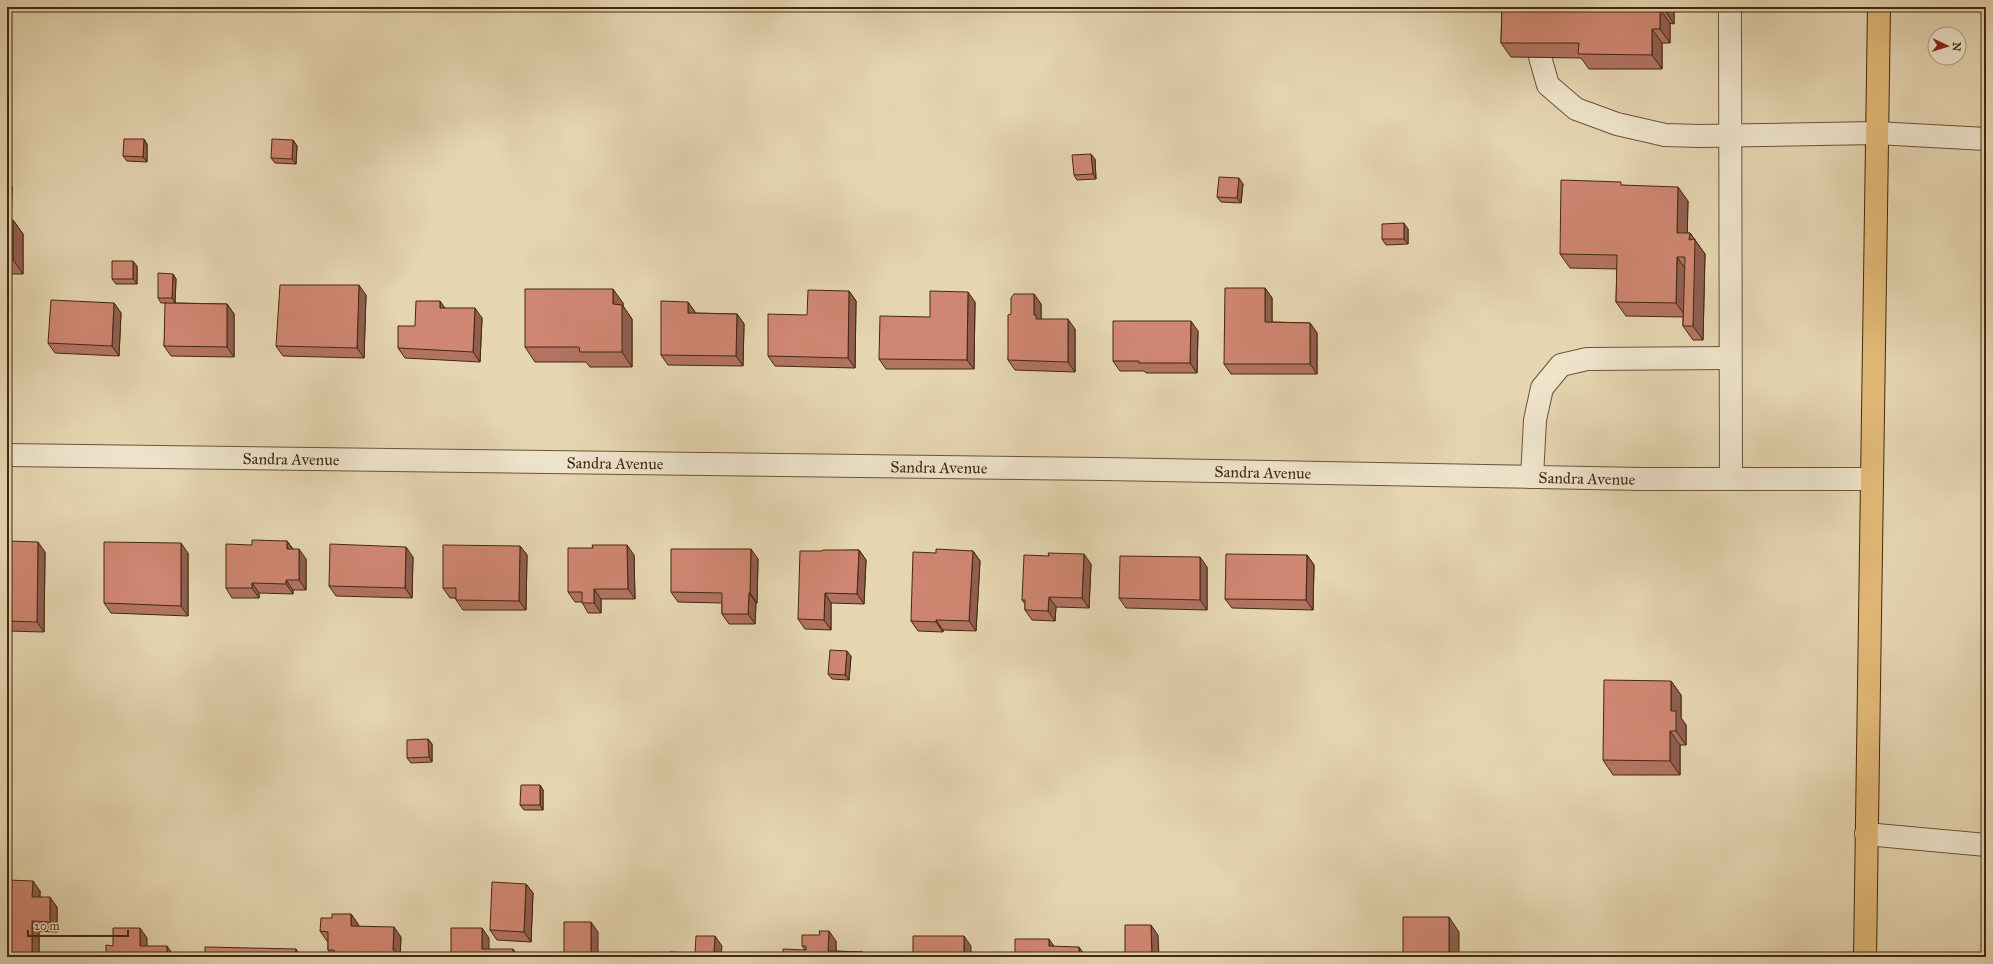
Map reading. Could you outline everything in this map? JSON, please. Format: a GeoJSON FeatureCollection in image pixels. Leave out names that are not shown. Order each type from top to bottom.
{"type":"FeatureCollection","features":[{"type":"Feature","properties":{"kind":"main road"},"geometry":{"type":"LineString","coordinates":[[1865,957],[1879,7]]}},
{"type":"Feature","properties":{"kind":"street"},"geometry":{"type":"LineString","coordinates":[[1730,7],[1731,479]]}},
{"type":"Feature","properties":{"kind":"street"},"geometry":{"type":"LineString","coordinates":[[1540,57],[1548,86],[1576,109],[1617,124],[1665,135],[1876,133],[1986,138]]}},
{"type":"Feature","properties":{"kind":"street"},"geometry":{"type":"LineString","coordinates":[[1532,477],[1535,420],[1542,388],[1561,365],[1587,358],[1730,358]]}},
{"type":"Feature","properties":{"kind":"street","name":"Sandra Avenue"},"geometry":{"type":"LineString","coordinates":[[7,456],[1104,469],[1532,477],[1871,479]]}},
{"type":"Feature","properties":{"kind":"street"},"geometry":{"type":"LineString","coordinates":[[1866,834],[1986,845]]}},
{"type":"Feature","properties":{"kind":"building"},"geometry":{"type":"Polygon","coordinates":[[[1502,7],[1664,7],[1664,9],[1660,9],[1660,29],[1652,29],[1652,55],[1578,54],[1579,43],[1501,43],[1502,7]]]}},
{"type":"Feature","properties":{"kind":"building"},"geometry":{"type":"Polygon","coordinates":[[[124,139],[144,139],[143,157],[123,156],[124,139]]]}},
{"type":"Feature","properties":{"kind":"building"},"geometry":{"type":"Polygon","coordinates":[[[272,139],[293,140],[292,159],[271,158],[272,139]]]}},
{"type":"Feature","properties":{"kind":"building"},"geometry":{"type":"Polygon","coordinates":[[[1091,154],[1093,174],[1074,175],[1072,155],[1091,154]]]}},
{"type":"Feature","properties":{"kind":"building"},"geometry":{"type":"Polygon","coordinates":[[[1219,177],[1239,178],[1237,198],[1217,197],[1219,177]]]}},
{"type":"Feature","properties":{"kind":"building"},"geometry":{"type":"Polygon","coordinates":[[[1561,180],[1621,182],[1621,185],[1678,187],[1677,233],[1690,233],[1689,240],[1695,239],[1693,326],[1683,326],[1685,257],[1677,257],[1676,303],[1616,302],[1617,255],[1560,254],[1561,180]]]}},
{"type":"Feature","properties":{"kind":"building"},"geometry":{"type":"Polygon","coordinates":[[[7,220],[13,220],[13,260],[7,260],[7,220]]]}},
{"type":"Feature","properties":{"kind":"building"},"geometry":{"type":"Polygon","coordinates":[[[1404,223],[1404,239],[1382,239],[1382,224],[1404,223]]]}},
{"type":"Feature","properties":{"kind":"building"},"geometry":{"type":"Polygon","coordinates":[[[112,261],[133,261],[133,279],[112,279],[112,261]]]}},
{"type":"Feature","properties":{"kind":"building"},"geometry":{"type":"Polygon","coordinates":[[[158,273],[173,274],[172,298],[158,298],[158,273]]]}},
{"type":"Feature","properties":{"kind":"building"},"geometry":{"type":"Polygon","coordinates":[[[280,285],[359,285],[357,348],[276,346],[280,285]]]}},
{"type":"Feature","properties":{"kind":"building"},"geometry":{"type":"Polygon","coordinates":[[[1225,288],[1265,288],[1265,322],[1310,323],[1310,364],[1224,364],[1225,288]]]}},
{"type":"Feature","properties":{"kind":"building"},"geometry":{"type":"Polygon","coordinates":[[[525,289],[613,289],[613,304],[622,305],[622,352],[580,352],[579,347],[525,347],[525,289]]]}},
{"type":"Feature","properties":{"kind":"building"},"geometry":{"type":"Polygon","coordinates":[[[808,290],[849,291],[848,358],[768,356],[768,314],[807,315],[808,290]]]}},
{"type":"Feature","properties":{"kind":"building"},"geometry":{"type":"Polygon","coordinates":[[[930,291],[968,292],[967,360],[879,359],[880,316],[930,317],[930,291]]]}},
{"type":"Feature","properties":{"kind":"building"},"geometry":{"type":"Polygon","coordinates":[[[1014,294],[1034,294],[1034,315],[1036,315],[1036,319],[1068,319],[1068,362],[1008,360],[1008,315],[1011,314],[1011,298],[1014,294]]]}},
{"type":"Feature","properties":{"kind":"building"},"geometry":{"type":"Polygon","coordinates":[[[51,300],[114,303],[112,346],[48,343],[51,300]]]}},
{"type":"Feature","properties":{"kind":"building"},"geometry":{"type":"Polygon","coordinates":[[[416,301],[440,301],[440,308],[475,308],[473,352],[398,348],[398,326],[415,326],[416,301]]]}},
{"type":"Feature","properties":{"kind":"building"},"geometry":{"type":"Polygon","coordinates":[[[661,301],[688,302],[688,313],[737,314],[736,356],[661,355],[661,301]]]}},
{"type":"Feature","properties":{"kind":"building"},"geometry":{"type":"Polygon","coordinates":[[[165,303],[227,304],[227,347],[164,346],[165,303]]]}},
{"type":"Feature","properties":{"kind":"building"},"geometry":{"type":"Polygon","coordinates":[[[1113,321],[1191,321],[1190,363],[1139,363],[1139,361],[1113,361],[1113,321]]]}},
{"type":"Feature","properties":{"kind":"building"},"geometry":{"type":"Polygon","coordinates":[[[252,540],[287,541],[287,549],[299,549],[299,580],[286,580],[286,584],[252,583],[252,588],[226,588],[226,544],[252,545],[252,540]]]}},
{"type":"Feature","properties":{"kind":"building"},"geometry":{"type":"Polygon","coordinates":[[[7,541],[38,542],[37,622],[7,621],[7,541]]]}},
{"type":"Feature","properties":{"kind":"building"},"geometry":{"type":"Polygon","coordinates":[[[104,542],[181,543],[181,606],[104,603],[104,542]]]}},
{"type":"Feature","properties":{"kind":"building"},"geometry":{"type":"Polygon","coordinates":[[[330,544],[406,547],[405,588],[329,586],[330,544]]]}},
{"type":"Feature","properties":{"kind":"building"},"geometry":{"type":"Polygon","coordinates":[[[443,545],[520,546],[519,601],[456,600],[456,588],[443,588],[443,545]]]}},
{"type":"Feature","properties":{"kind":"building"},"geometry":{"type":"Polygon","coordinates":[[[592,545],[627,545],[628,589],[594,589],[594,603],[582,603],[582,592],[568,592],[568,548],[593,548],[592,545]]]}},
{"type":"Feature","properties":{"kind":"building"},"geometry":{"type":"Polygon","coordinates":[[[671,549],[751,549],[748,614],[722,614],[722,593],[671,592],[671,549]]]}},
{"type":"Feature","properties":{"kind":"building"},"geometry":{"type":"Polygon","coordinates":[[[936,549],[973,551],[969,621],[911,621],[913,552],[936,553],[936,549]]]}},
{"type":"Feature","properties":{"kind":"building"},"geometry":{"type":"Polygon","coordinates":[[[859,550],[857,594],[825,593],[824,620],[798,619],[800,551],[859,550]]]}},
{"type":"Feature","properties":{"kind":"building"},"geometry":{"type":"Polygon","coordinates":[[[1048,553],[1084,554],[1082,598],[1049,597],[1048,611],[1025,610],[1025,600],[1022,600],[1024,555],[1049,556],[1048,553]]]}},
{"type":"Feature","properties":{"kind":"building"},"geometry":{"type":"Polygon","coordinates":[[[1226,554],[1307,555],[1306,600],[1225,599],[1226,554]]]}},
{"type":"Feature","properties":{"kind":"building"},"geometry":{"type":"Polygon","coordinates":[[[1120,556],[1200,557],[1200,600],[1119,598],[1120,556]]]}},
{"type":"Feature","properties":{"kind":"building"},"geometry":{"type":"Polygon","coordinates":[[[830,650],[847,651],[845,675],[828,674],[830,650]]]}},
{"type":"Feature","properties":{"kind":"building"},"geometry":{"type":"Polygon","coordinates":[[[1604,680],[1671,681],[1671,711],[1676,711],[1676,731],[1670,731],[1670,761],[1603,760],[1604,680]]]}},
{"type":"Feature","properties":{"kind":"building"},"geometry":{"type":"Polygon","coordinates":[[[428,739],[429,757],[407,758],[407,740],[428,739]]]}},
{"type":"Feature","properties":{"kind":"building"},"geometry":{"type":"Polygon","coordinates":[[[521,785],[540,785],[540,805],[520,805],[521,785]]]}},
{"type":"Feature","properties":{"kind":"building"},"geometry":{"type":"Polygon","coordinates":[[[7,880],[33,881],[32,897],[50,897],[50,922],[32,921],[32,957],[7,957],[7,880]]]}},
{"type":"Feature","properties":{"kind":"building"},"geometry":{"type":"Polygon","coordinates":[[[492,882],[526,884],[524,932],[490,930],[492,882]]]}},
{"type":"Feature","properties":{"kind":"building"},"geometry":{"type":"Polygon","coordinates":[[[332,914],[351,914],[351,926],[394,927],[393,950],[395,950],[395,957],[334,957],[334,950],[328,950],[328,932],[320,931],[321,918],[332,918],[332,914]]]}},
{"type":"Feature","properties":{"kind":"building"},"geometry":{"type":"Polygon","coordinates":[[[1403,917],[1449,917],[1449,957],[1403,957],[1403,917]]]}},
{"type":"Feature","properties":{"kind":"building"},"geometry":{"type":"Polygon","coordinates":[[[564,922],[591,922],[591,954],[625,954],[625,957],[564,957],[564,922]]]}},
{"type":"Feature","properties":{"kind":"building"},"geometry":{"type":"Polygon","coordinates":[[[1125,925],[1151,925],[1152,957],[1125,957],[1125,925]]]}},
{"type":"Feature","properties":{"kind":"building"},"geometry":{"type":"Polygon","coordinates":[[[113,928],[140,928],[140,946],[167,946],[167,957],[106,957],[106,945],[113,946],[113,928]]]}},
{"type":"Feature","properties":{"kind":"building"},"geometry":{"type":"Polygon","coordinates":[[[451,928],[482,928],[482,949],[513,949],[513,957],[451,957],[451,928]]]}},
{"type":"Feature","properties":{"kind":"building"},"geometry":{"type":"Polygon","coordinates":[[[819,931],[829,931],[828,951],[863,952],[863,957],[783,957],[783,949],[806,950],[806,946],[802,946],[802,935],[820,935],[819,931]]]}},
{"type":"Feature","properties":{"kind":"building"},"geometry":{"type":"Polygon","coordinates":[[[696,936],[715,936],[714,952],[722,953],[722,955],[743,957],[669,957],[670,952],[695,953],[696,936]]]}},
{"type":"Feature","properties":{"kind":"building"},"geometry":{"type":"Polygon","coordinates":[[[913,936],[964,936],[964,957],[908,957],[913,956],[913,936]]]}},
{"type":"Feature","properties":{"kind":"building"},"geometry":{"type":"Polygon","coordinates":[[[1015,939],[1049,939],[1049,946],[1079,947],[1079,957],[1015,957],[1015,939]]]}},
{"type":"Feature","properties":{"kind":"building"},"geometry":{"type":"Polygon","coordinates":[[[205,947],[296,949],[295,957],[205,957],[205,947]]]}}]}
